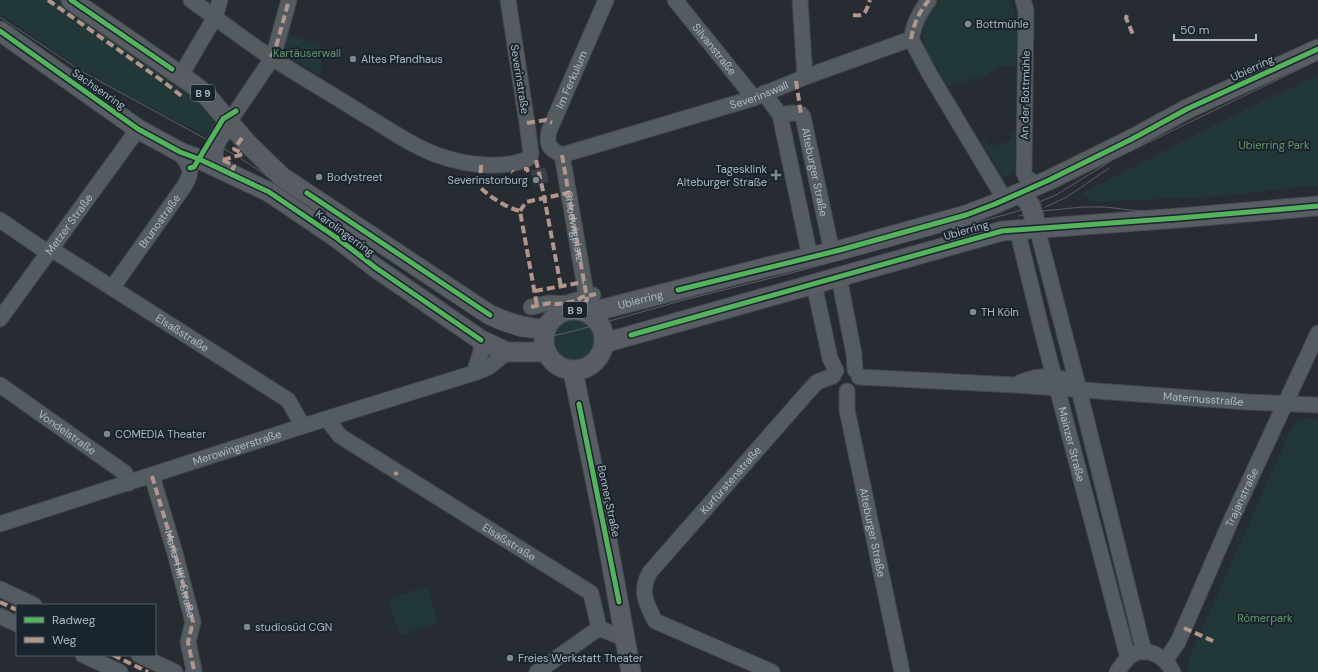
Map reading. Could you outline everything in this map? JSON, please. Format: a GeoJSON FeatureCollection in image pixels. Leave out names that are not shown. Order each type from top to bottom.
{"type":"FeatureCollection","features":[{"type":"Feature","properties":{"kind":"main road","name":"B 9"},"geometry":{"type":"LineString","coordinates":[[71,0],[181,75],[207,96],[229,122]]}},
{"type":"Feature","properties":{"kind":"main road","name":"Sachsenring"},"geometry":{"type":"LineString","coordinates":[[0,31],[138,129],[185,154]]}},
{"type":"Feature","properties":{"kind":"main road","name":"Ubierring"},"geometry":{"type":"LineString","coordinates":[[588,304],[832,252],[966,215],[1037,185],[1132,139],[1187,109],[1318,49]]}},
{"type":"Feature","properties":{"kind":"main road"},"geometry":{"type":"LineString","coordinates":[[217,167],[213,157],[213,148],[229,122]]}},
{"type":"Feature","properties":{"kind":"main road","name":"Karolingerring"},"geometry":{"type":"LineString","coordinates":[[229,122],[264,161],[282,177],[490,315],[518,326],[531,329],[546,329]]}},
{"type":"Feature","properties":{"kind":"main road","name":"Karolingerring"},"geometry":{"type":"LineString","coordinates":[[185,154],[217,167],[268,192],[337,238],[376,268],[481,340],[507,352],[546,352]]}},
{"type":"Feature","properties":{"kind":"main road"},"geometry":{"type":"LineString","coordinates":[[1011,197],[1026,199],[1031,207],[1037,228]]}},
{"type":"Feature","properties":{"kind":"main road","name":"Ubierring"},"geometry":{"type":"LineString","coordinates":[[604,343],[994,232],[1318,206]]}},
{"type":"Feature","properties":{"kind":"main road","name":"B 9"},"geometry":{"type":"LineString","coordinates":[[546,329],[556,316],[588,304],[604,336],[604,343]]}},
{"type":"Feature","properties":{"kind":"main road"},"geometry":{"type":"LineString","coordinates":[[546,329],[544,343],[546,352],[552,361],[558,366],[572,371],[584,369],[594,363],[601,354],[604,343]]}},
{"type":"Feature","properties":{"kind":"main road","name":"Bonner Straße"},"geometry":{"type":"LineString","coordinates":[[572,371],[631,672]]}},
{"type":"Feature","properties":{"kind":"street"},"geometry":{"type":"LineString","coordinates":[[191,0],[271,57]]}},
{"type":"Feature","properties":{"kind":"street"},"geometry":{"type":"LineString","coordinates":[[181,75],[215,17],[220,0]]}},
{"type":"Feature","properties":{"kind":"street"},"geometry":{"type":"LineString","coordinates":[[229,122],[269,63],[276,47],[289,0]]}},
{"type":"Feature","properties":{"kind":"street","name":"Severinstraße"},"geometry":{"type":"LineString","coordinates":[[271,57],[411,142],[442,157],[466,163],[486,165],[510,164],[529,158],[530,154],[527,123],[508,0]]}},
{"type":"Feature","properties":{"kind":"street","name":"Im Ferkulum"},"geometry":{"type":"LineString","coordinates":[[562,155],[554,152],[548,144],[547,139],[549,131],[606,0]]}},
{"type":"Feature","properties":{"kind":"street","name":"Silvanstraße"},"geometry":{"type":"LineString","coordinates":[[675,0],[759,95]]}},
{"type":"Feature","properties":{"kind":"street"},"geometry":{"type":"LineString","coordinates":[[800,0],[805,77]]}},
{"type":"Feature","properties":{"kind":"street"},"geometry":{"type":"LineString","coordinates":[[929,0],[916,19],[911,39],[929,73],[1011,197]]}},
{"type":"Feature","properties":{"kind":"street","name":"An der Bottmühle"},"geometry":{"type":"LineString","coordinates":[[1023,0],[1026,10],[1024,173],[1026,177],[1037,185]]}},
{"type":"Feature","properties":{"kind":"street","name":"Severinswall"},"geometry":{"type":"LineString","coordinates":[[562,155],[759,95],[911,39]]}},
{"type":"Feature","properties":{"kind":"street","name":"Alteburger Straße"},"geometry":{"type":"LineString","coordinates":[[759,95],[780,115],[810,257]]}},
{"type":"Feature","properties":{"kind":"street","name":"Alteburger Straße"},"geometry":{"type":"LineString","coordinates":[[780,115],[797,112],[803,117],[832,252]]}},
{"type":"Feature","properties":{"kind":"street","name":"Metzer Straße"},"geometry":{"type":"LineString","coordinates":[[0,319],[138,129]]}},
{"type":"Feature","properties":{"kind":"street","name":"Brunostraße"},"geometry":{"type":"LineString","coordinates":[[112,288],[190,176],[190,168],[185,154]]}},
{"type":"Feature","properties":{"kind":"street","name":"Chlodwigplatz"},"geometry":{"type":"LineString","coordinates":[[562,155],[588,304]]}},
{"type":"Feature","properties":{"kind":"street","name":"Elsaßstraße"},"geometry":{"type":"LineString","coordinates":[[0,220],[41,248],[60,254],[288,400],[303,426]]}},
{"type":"Feature","properties":{"kind":"street","name":"Mainzer Straße"},"geometry":{"type":"LineString","coordinates":[[1037,228],[1082,388],[1144,652]]}},
{"type":"Feature","properties":{"kind":"street","name":"Mainzer Straße"},"geometry":{"type":"LineString","coordinates":[[1017,229],[1041,327],[1128,658]]}},
{"type":"Feature","properties":{"kind":"street"},"geometry":{"type":"LineString","coordinates":[[814,284],[830,358],[835,374],[835,386],[838,389],[847,391],[856,387],[857,374],[839,277]]}},
{"type":"Feature","properties":{"kind":"street"},"geometry":{"type":"LineString","coordinates":[[530,307],[550,303],[557,304],[563,300],[576,301],[582,297],[588,304]]}},
{"type":"Feature","properties":{"kind":"street","name":"Trajanstraße"},"geometry":{"type":"LineString","coordinates":[[1169,667],[1178,642],[1233,516],[1318,333]]}},
{"type":"Feature","properties":{"kind":"street"},"geometry":{"type":"LineString","coordinates":[[474,373],[481,352],[481,340]]}},
{"type":"Feature","properties":{"kind":"street","name":"Merowingerstraße"},"geometry":{"type":"LineString","coordinates":[[0,524],[303,426],[474,373],[489,367],[507,352]]}},
{"type":"Feature","properties":{"kind":"street"},"geometry":{"type":"LineString","coordinates":[[835,374],[845,366],[857,374]]}},
{"type":"Feature","properties":{"kind":"street","name":"Kurfürstenstraße"},"geometry":{"type":"LineString","coordinates":[[772,672],[655,621],[645,597],[644,582],[650,572],[817,382],[835,374]]}},
{"type":"Feature","properties":{"kind":"street","name":"Maternusstraße"},"geometry":{"type":"LineString","coordinates":[[857,374],[1015,385],[1029,378],[1041,376],[1056,383],[1082,388],[1285,404],[1317,402]]}},
{"type":"Feature","properties":{"kind":"street","name":"Vondelstraße"},"geometry":{"type":"LineString","coordinates":[[0,385],[125,473],[129,483]]}},
{"type":"Feature","properties":{"kind":"street","name":"Alteburger Straße"},"geometry":{"type":"LineString","coordinates":[[847,391],[847,410],[902,672]]}},
{"type":"Feature","properties":{"kind":"street","name":"Elsaßstraße"},"geometry":{"type":"LineString","coordinates":[[327,419],[340,436],[396,473],[591,593],[599,628]]}},
{"type":"Feature","properties":{"kind":"street","name":"Maria-Hilf-Straße"},"geometry":{"type":"LineString","coordinates":[[152,476],[175,553],[193,622],[188,642],[194,670],[193,672]]}},
{"type":"Feature","properties":{"kind":"street"},"geometry":{"type":"LineString","coordinates":[[0,589],[32,604]]}},
{"type":"Feature","properties":{"kind":"street"},"geometry":{"type":"LineString","coordinates":[[0,616],[16,624]]}},
{"type":"Feature","properties":{"kind":"street"},"geometry":{"type":"LineString","coordinates":[[537,672],[599,628],[625,639]]}},
{"type":"Feature","properties":{"kind":"street"},"geometry":{"type":"LineString","coordinates":[[1117,672],[1128,658],[1144,652],[1156,654],[1169,667]]}},
{"type":"Feature","properties":{"kind":"street"},"geometry":{"type":"LineString","coordinates":[[85,656],[120,672]]}},
{"type":"Feature","properties":{"kind":"street"},"geometry":{"type":"LineString","coordinates":[[142,656],[175,672]]}},
{"type":"Feature","properties":{"kind":"green space"},"geometry":{"type":"Polygon","coordinates":[[[0,0],[64,0],[221,117],[209,137],[119,91],[85,71],[0,14],[0,0]]]}},
{"type":"Feature","properties":{"kind":"green space"},"geometry":{"type":"Polygon","coordinates":[[[939,0],[1007,0],[1016,14],[1018,23],[1016,67],[1002,66],[986,75],[948,86],[928,54],[922,32],[924,21],[929,10],[939,0]]]}},
{"type":"Feature","properties":{"kind":"green space","name":"Kartäuserwall"},"geometry":{"type":"Polygon","coordinates":[[[285,34],[321,45],[321,76],[280,51],[285,34]]]}},
{"type":"Feature","properties":{"kind":"green space","name":"Ubierring Park"},"geometry":{"type":"Polygon","coordinates":[[[1318,75],[1318,185],[1222,196],[1097,202],[1090,201],[1084,192],[1248,108],[1318,75]]]}},
{"type":"Feature","properties":{"kind":"green space"},"geometry":{"type":"Polygon","coordinates":[[[1012,132],[1015,132],[1014,171],[1009,176],[1004,176],[981,141],[984,139],[989,147],[1011,141],[1012,132]]]}},
{"type":"Feature","properties":{"kind":"green space"},"geometry":{"type":"Polygon","coordinates":[[[573,316],[582,318],[590,323],[595,331],[597,340],[595,349],[590,357],[582,362],[573,364],[564,362],[556,357],[551,349],[549,340],[551,331],[556,323],[564,318],[573,316]]]}},
{"type":"Feature","properties":{"kind":"green space","name":"Römerpark"},"geometry":{"type":"Polygon","coordinates":[[[1305,418],[1318,420],[1318,672],[1189,672],[1187,665],[1193,649],[1292,427],[1297,421],[1305,418]]]}},
{"type":"Feature","properties":{"kind":"green space"},"geometry":{"type":"Polygon","coordinates":[[[427,586],[438,622],[400,635],[388,599],[427,586]]]}},
{"type":"Feature","properties":{"kind":"tunnel"},"geometry":{"type":"LineString","coordinates":[[538,169],[543,191]]}},
{"type":"Feature","properties":{"kind":"tram line"},"geometry":{"type":"LineString","coordinates":[[0,17],[83,72],[237,156],[476,317],[498,329],[519,336],[544,338],[1015,212],[1056,195],[1114,159],[1318,60]]}},
{"type":"Feature","properties":{"kind":"tram line"},"geometry":{"type":"LineString","coordinates":[[1045,207],[1067,197],[1109,168]]}},
{"type":"Feature","properties":{"kind":"tram line"},"geometry":{"type":"LineString","coordinates":[[1019,216],[1043,211],[1082,207],[1105,207],[1149,212],[1186,213],[1318,198]]}},
{"type":"Feature","properties":{"kind":"marked path"},"geometry":{"type":"LineString","coordinates":[[48,0],[164,82],[184,98]]}},
{"type":"Feature","properties":{"kind":"marked path"},"geometry":{"type":"LineString","coordinates":[[271,57],[276,47],[289,0]]}},
{"type":"Feature","properties":{"kind":"marked path"},"geometry":{"type":"LineString","coordinates":[[853,15],[863,14],[870,0]]}},
{"type":"Feature","properties":{"kind":"marked path"},"geometry":{"type":"LineString","coordinates":[[911,39],[917,18],[929,0]]}},
{"type":"Feature","properties":{"kind":"marked path"},"geometry":{"type":"LineString","coordinates":[[1127,15],[1126,18],[1134,37]]}},
{"type":"Feature","properties":{"kind":"marked path"},"geometry":{"type":"LineString","coordinates":[[796,81],[801,114]]}},
{"type":"Feature","properties":{"kind":"marked path"},"geometry":{"type":"LineString","coordinates":[[527,123],[546,120],[552,123]]}},
{"type":"Feature","properties":{"kind":"marked path"},"geometry":{"type":"LineString","coordinates":[[242,138],[234,149],[243,154]]}},
{"type":"Feature","properties":{"kind":"marked path"},"geometry":{"type":"LineString","coordinates":[[223,160],[243,154]]}},
{"type":"Feature","properties":{"kind":"marked path"},"geometry":{"type":"LineString","coordinates":[[562,155],[587,299],[582,311]]}},
{"type":"Feature","properties":{"kind":"marked path"},"geometry":{"type":"LineString","coordinates":[[223,160],[234,166],[231,173]]}},
{"type":"Feature","properties":{"kind":"marked path"},"geometry":{"type":"LineString","coordinates":[[536,160],[561,287]]}},
{"type":"Feature","properties":{"kind":"marked path"},"geometry":{"type":"LineString","coordinates":[[481,165],[480,187],[499,202],[520,211],[537,306]]}},
{"type":"Feature","properties":{"kind":"marked path"},"geometry":{"type":"LineString","coordinates":[[524,169],[527,169],[528,172]]}},
{"type":"Feature","properties":{"kind":"marked path"},"geometry":{"type":"LineString","coordinates":[[520,211],[526,202],[568,193]]}},
{"type":"Feature","properties":{"kind":"marked path"},"geometry":{"type":"LineString","coordinates":[[535,291],[584,282]]}},
{"type":"Feature","properties":{"kind":"marked path"},"geometry":{"type":"LineString","coordinates":[[531,307],[550,303],[557,304],[576,301],[582,297],[596,294]]}},
{"type":"Feature","properties":{"kind":"marked path"},"geometry":{"type":"LineString","coordinates":[[152,476],[175,553],[193,622],[188,642],[194,670],[193,672]]}},
{"type":"Feature","properties":{"kind":"marked path"},"geometry":{"type":"LineString","coordinates":[[0,602],[16,610]]}},
{"type":"Feature","properties":{"kind":"marked path"},"geometry":{"type":"LineString","coordinates":[[1184,628],[1213,641]]}},
{"type":"Feature","properties":{"kind":"marked path"},"geometry":{"type":"LineString","coordinates":[[115,656],[148,672]]}},
{"type":"Feature","properties":{"kind":"cycle path"},"geometry":{"type":"LineString","coordinates":[[71,0],[172,69]]}},
{"type":"Feature","properties":{"kind":"cycle path"},"geometry":{"type":"LineString","coordinates":[[0,31],[138,129],[180,152],[199,159],[269,192],[337,238],[376,268],[481,340]]}},
{"type":"Feature","properties":{"kind":"cycle path"},"geometry":{"type":"LineString","coordinates":[[678,290],[840,250],[966,215],[1049,180],[1132,139],[1187,109],[1318,49]]}},
{"type":"Feature","properties":{"kind":"cycle path"},"geometry":{"type":"LineString","coordinates":[[190,168],[194,167],[223,119],[236,111]]}},
{"type":"Feature","properties":{"kind":"cycle path"},"geometry":{"type":"LineString","coordinates":[[307,193],[490,315]]}},
{"type":"Feature","properties":{"kind":"cycle path"},"geometry":{"type":"LineString","coordinates":[[631,335],[1002,231],[1318,206]]}},
{"type":"Feature","properties":{"kind":"cycle path"},"geometry":{"type":"LineString","coordinates":[[579,404],[619,602]]}},
{"type":"Feature","properties":{"kind":"place","name":"Bottmühle"},"geometry":{"type":"Point","coordinates":[968,24]}},
{"type":"Feature","properties":{"kind":"place","name":"Altes Pfandhaus"},"geometry":{"type":"Point","coordinates":[353,59]}},
{"type":"Feature","properties":{"kind":"place","name":"Tagesklink Alteburger Straße"},"geometry":{"type":"Point","coordinates":[776,175]}},
{"type":"Feature","properties":{"kind":"place","name":"Bodystreet"},"geometry":{"type":"Point","coordinates":[319,177]}},
{"type":"Feature","properties":{"kind":"place","name":"Severinstorburg"},"geometry":{"type":"Point","coordinates":[536,180]}},
{"type":"Feature","properties":{"kind":"place","name":"TH Köln"},"geometry":{"type":"Point","coordinates":[973,312]}},
{"type":"Feature","properties":{"kind":"place","name":"COMEDIA Theater"},"geometry":{"type":"Point","coordinates":[107,434]}},
{"type":"Feature","properties":{"kind":"place","name":"studiosüd CGN"},"geometry":{"type":"Point","coordinates":[247,627]}},
{"type":"Feature","properties":{"kind":"place","name":"Freies Werkstatt Theater"},"geometry":{"type":"Point","coordinates":[510,658]}}]}
